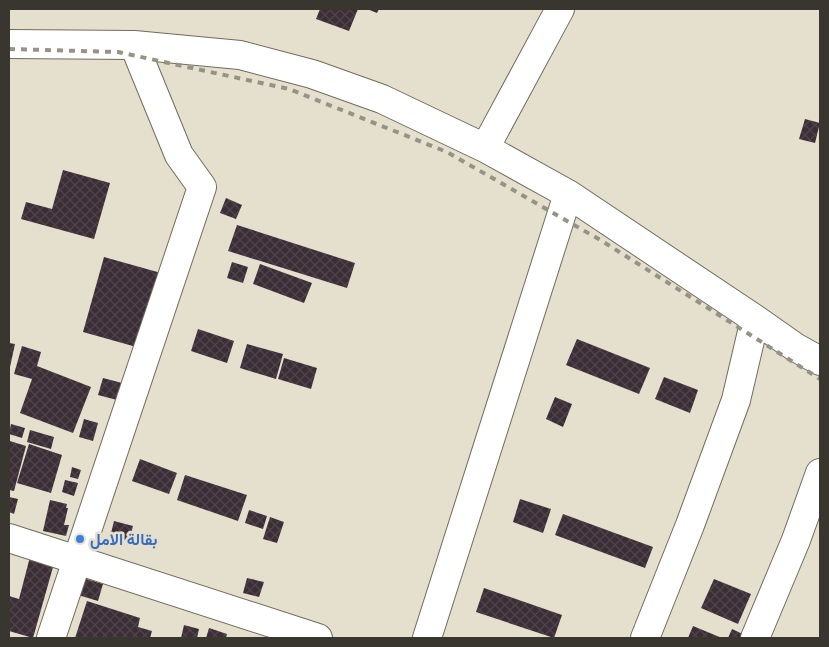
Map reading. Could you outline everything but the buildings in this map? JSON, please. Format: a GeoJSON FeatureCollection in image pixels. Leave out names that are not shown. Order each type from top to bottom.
{"type":"FeatureCollection","features":[{"type":"Feature","properties":{"kind":"street"},"geometry":{"type":"LineString","coordinates":[[485,148],[560,9]]}},
{"type":"Feature","properties":{"kind":"street"},"geometry":{"type":"LineString","coordinates":[[9,44],[134,45],[240,54],[312,74],[382,99],[485,148],[568,194],[755,318],[795,347],[820,361]]}},
{"type":"Feature","properties":{"kind":"street"},"geometry":{"type":"LineString","coordinates":[[51,638],[202,188],[180,155],[134,45]]}},
{"type":"Feature","properties":{"kind":"street"},"geometry":{"type":"LineString","coordinates":[[427,638],[568,194]]}},
{"type":"Feature","properties":{"kind":"street"},"geometry":{"type":"LineString","coordinates":[[645,638],[736,400],[755,318]]}},
{"type":"Feature","properties":{"kind":"street"},"geometry":{"type":"LineString","coordinates":[[755,638],[796,540],[820,473]]}},
{"type":"Feature","properties":{"kind":"street"},"geometry":{"type":"LineString","coordinates":[[9,538],[318,638]]}},
{"type":"Feature","properties":{"kind":"railway"},"geometry":{"type":"LineString","coordinates":[[9,49],[118,52],[289,89],[447,152],[602,241],[820,379]]}},
{"type":"Feature","properties":{"kind":"place","name":"بقالة الامل"},"geometry":{"type":"Point","coordinates":[80,539]}}]}
